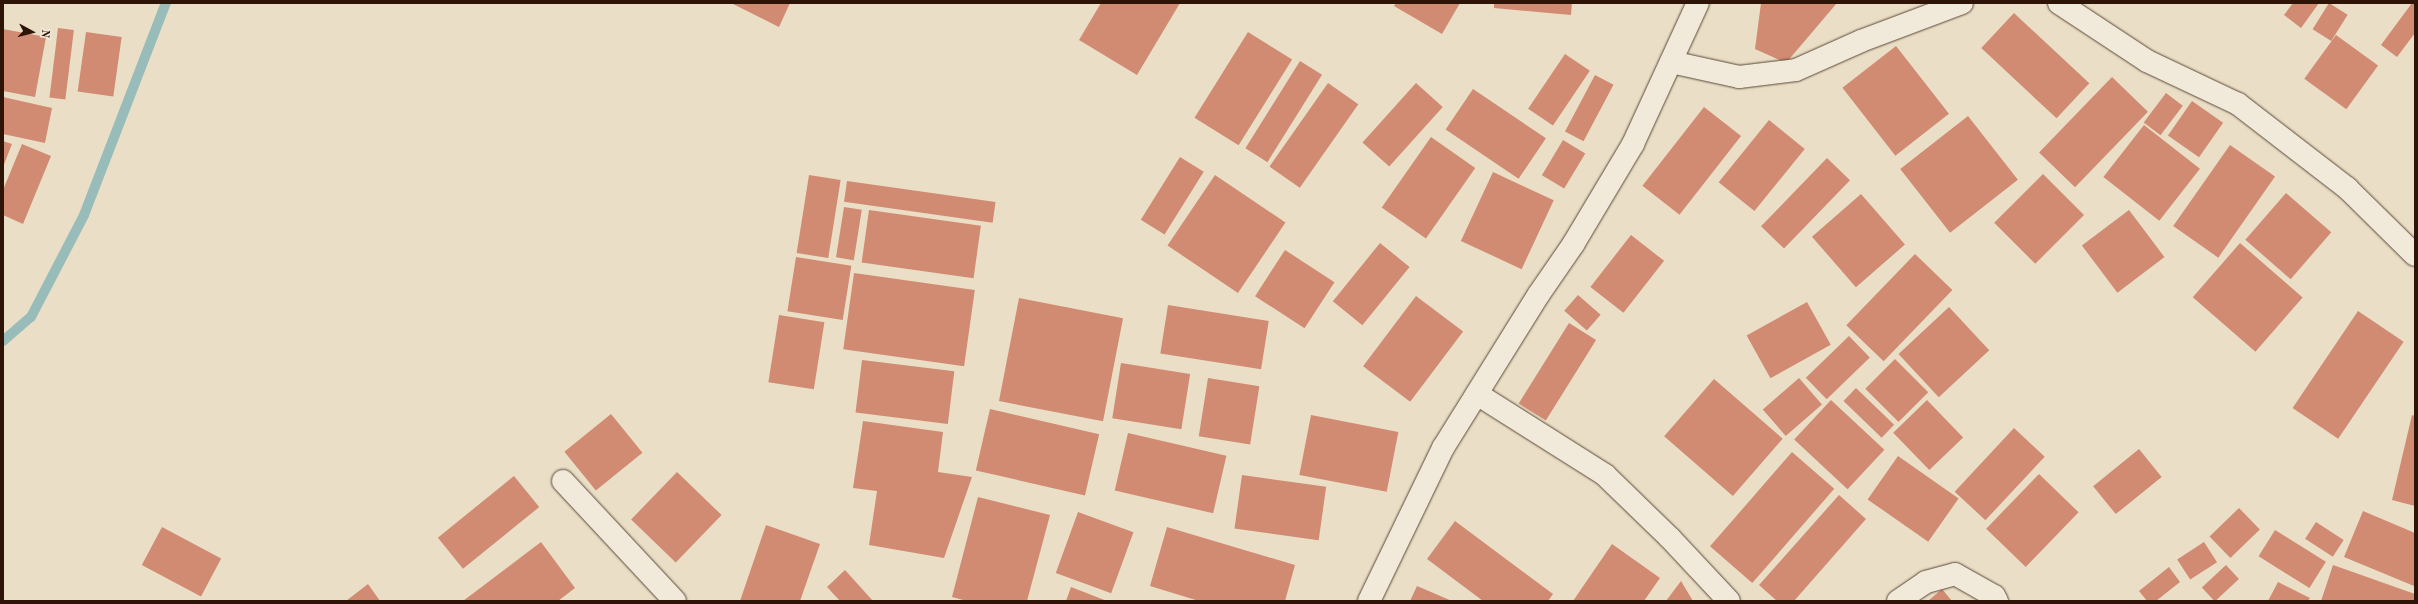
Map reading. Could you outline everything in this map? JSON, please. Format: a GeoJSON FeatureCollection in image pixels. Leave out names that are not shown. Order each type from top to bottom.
{"type":"FeatureCollection","features":[{"type":"Feature","properties":{"kind":"street"},"geometry":{"type":"LineString","coordinates":[[1369,601],[1443,448],[1539,294],[1574,243],[1633,144],[1698,3]]}},
{"type":"Feature","properties":{"kind":"street"},"geometry":{"type":"LineString","coordinates":[[1671,62],[1739,77],[1796,70],[1861,41],[1962,3]]}},
{"type":"Feature","properties":{"kind":"street"},"geometry":{"type":"LineString","coordinates":[[2059,3],[2147,61],[2238,104],[2347,188],[2415,255]]}},
{"type":"Feature","properties":{"kind":"street"},"geometry":{"type":"LineString","coordinates":[[1476,394],[1605,475],[1670,538],[1729,601]]}},
{"type":"Feature","properties":{"kind":"street"},"geometry":{"type":"LineString","coordinates":[[563,481],[675,601]]}},
{"type":"Feature","properties":{"kind":"street"},"geometry":{"type":"LineString","coordinates":[[1898,601],[1926,582],[1955,574],[1994,596],[1997,601]]}},
{"type":"Feature","properties":{"kind":"building"},"geometry":{"type":"Polygon","coordinates":[[[731,3],[790,3],[779,27],[731,3]]]}},
{"type":"Feature","properties":{"kind":"building"},"geometry":{"type":"Polygon","coordinates":[[[1101,3],[1180,3],[1137,75],[1079,40],[1101,3]]]}},
{"type":"Feature","properties":{"kind":"building"},"geometry":{"type":"Polygon","coordinates":[[[1396,3],[1460,3],[1442,34],[1394,6],[1396,3]]]}},
{"type":"Feature","properties":{"kind":"building"},"geometry":{"type":"Polygon","coordinates":[[[1494,3],[1572,3],[1571,15],[1494,8],[1494,3]]]}},
{"type":"Feature","properties":{"kind":"building"},"geometry":{"type":"Polygon","coordinates":[[[1761,3],[1837,3],[1786,63],[1755,49],[1761,3]]]}},
{"type":"Feature","properties":{"kind":"building"},"geometry":{"type":"Polygon","coordinates":[[[2293,3],[2319,3],[2301,28],[2284,15],[2293,3]]]}},
{"type":"Feature","properties":{"kind":"building"},"geometry":{"type":"Polygon","coordinates":[[[2329,3],[2348,15],[2331,41],[2313,29],[2329,3]]]}},
{"type":"Feature","properties":{"kind":"building"},"geometry":{"type":"Polygon","coordinates":[[[2412,3],[2415,3],[2415,33],[2397,57],[2381,45],[2412,3]]]}},
{"type":"Feature","properties":{"kind":"building"},"geometry":{"type":"Polygon","coordinates":[[[2014,13],[2089,83],[2057,118],[1981,48],[2014,13]]]}},
{"type":"Feature","properties":{"kind":"building"},"geometry":{"type":"Polygon","coordinates":[[[58,28],[74,30],[65,99],[49,97],[58,28]]]}},
{"type":"Feature","properties":{"kind":"building"},"geometry":{"type":"Polygon","coordinates":[[[3,29],[46,37],[35,97],[3,91],[3,29]]]}},
{"type":"Feature","properties":{"kind":"building"},"geometry":{"type":"Polygon","coordinates":[[[86,32],[122,37],[113,96],[78,91],[86,32]]]}},
{"type":"Feature","properties":{"kind":"building"},"geometry":{"type":"Polygon","coordinates":[[[1248,32],[1292,60],[1239,145],[1194,118],[1248,32]]]}},
{"type":"Feature","properties":{"kind":"building"},"geometry":{"type":"Polygon","coordinates":[[[2336,35],[2378,66],[2346,109],[2304,79],[2336,35]]]}},
{"type":"Feature","properties":{"kind":"building"},"geometry":{"type":"Polygon","coordinates":[[[1896,46],[1949,114],[1895,156],[1842,88],[1896,46]]]}},
{"type":"Feature","properties":{"kind":"building"},"geometry":{"type":"Polygon","coordinates":[[[1565,54],[1590,71],[1553,125],[1528,109],[1565,54]]]}},
{"type":"Feature","properties":{"kind":"building"},"geometry":{"type":"Polygon","coordinates":[[[1300,61],[1322,75],[1267,162],[1245,148],[1300,61]]]}},
{"type":"Feature","properties":{"kind":"building"},"geometry":{"type":"Polygon","coordinates":[[[1595,75],[1614,85],[1583,141],[1565,132],[1595,75]]]}},
{"type":"Feature","properties":{"kind":"building"},"geometry":{"type":"Polygon","coordinates":[[[2112,77],[2148,112],[2075,187],[2039,153],[2112,77]]]}},
{"type":"Feature","properties":{"kind":"building"},"geometry":{"type":"Polygon","coordinates":[[[1328,83],[1358,104],[1300,188],[1269,167],[1328,83]]]}},
{"type":"Feature","properties":{"kind":"building"},"geometry":{"type":"Polygon","coordinates":[[[1416,83],[1443,107],[1389,167],[1362,142],[1416,83]]]}},
{"type":"Feature","properties":{"kind":"building"},"geometry":{"type":"Polygon","coordinates":[[[1473,89],[1546,138],[1519,179],[1446,130],[1473,89]]]}},
{"type":"Feature","properties":{"kind":"building"},"geometry":{"type":"Polygon","coordinates":[[[2166,93],[2183,106],[2161,135],[2144,123],[2166,93]]]}},
{"type":"Feature","properties":{"kind":"building"},"geometry":{"type":"Polygon","coordinates":[[[3,97],[52,108],[45,143],[3,134],[3,97]]]}},
{"type":"Feature","properties":{"kind":"building"},"geometry":{"type":"Polygon","coordinates":[[[2192,101],[2223,123],[2199,157],[2168,135],[2192,101]]]}},
{"type":"Feature","properties":{"kind":"building"},"geometry":{"type":"Polygon","coordinates":[[[1704,107],[1741,136],[1679,215],[1642,186],[1704,107]]]}},
{"type":"Feature","properties":{"kind":"building"},"geometry":{"type":"Polygon","coordinates":[[[1968,116],[2018,180],[1950,233],[1900,169],[1968,116]]]}},
{"type":"Feature","properties":{"kind":"building"},"geometry":{"type":"Polygon","coordinates":[[[1769,120],[1805,149],[1754,211],[1719,182],[1769,120]]]}},
{"type":"Feature","properties":{"kind":"building"},"geometry":{"type":"Polygon","coordinates":[[[2144,125],[2200,169],[2159,221],[2103,177],[2144,125]]]}},
{"type":"Feature","properties":{"kind":"building"},"geometry":{"type":"Polygon","coordinates":[[[1431,137],[1475,168],[1426,238],[1382,207],[1431,137]]]}},
{"type":"Feature","properties":{"kind":"building"},"geometry":{"type":"Polygon","coordinates":[[[1563,140],[1585,153],[1564,189],[1542,175],[1563,140]]]}},
{"type":"Feature","properties":{"kind":"building"},"geometry":{"type":"Polygon","coordinates":[[[3,141],[12,144],[3,167],[3,141]]]}},
{"type":"Feature","properties":{"kind":"building"},"geometry":{"type":"Polygon","coordinates":[[[22,144],[51,156],[23,224],[3,215],[3,190],[22,144]]]}},
{"type":"Feature","properties":{"kind":"building"},"geometry":{"type":"Polygon","coordinates":[[[2230,145],[2275,177],[2218,258],[2173,226],[2230,145]]]}},
{"type":"Feature","properties":{"kind":"building"},"geometry":{"type":"Polygon","coordinates":[[[1180,157],[1204,172],[1165,235],[1141,220],[1180,157]]]}},
{"type":"Feature","properties":{"kind":"building"},"geometry":{"type":"Polygon","coordinates":[[[1827,158],[1850,180],[1784,249],[1761,226],[1827,158]]]}},
{"type":"Feature","properties":{"kind":"building"},"geometry":{"type":"Polygon","coordinates":[[[1493,172],[1554,200],[1522,269],[1461,241],[1493,172]]]}},
{"type":"Feature","properties":{"kind":"building"},"geometry":{"type":"Polygon","coordinates":[[[2043,174],[2084,215],[2035,264],[1994,223],[2043,174]]]}},
{"type":"Feature","properties":{"kind":"building"},"geometry":{"type":"Polygon","coordinates":[[[809,175],[841,180],[828,258],[797,253],[809,175]]]}},
{"type":"Feature","properties":{"kind":"building"},"geometry":{"type":"Polygon","coordinates":[[[1215,175],[1285,223],[1238,293],[1167,245],[1215,175]]]}},
{"type":"Feature","properties":{"kind":"building"},"geometry":{"type":"Polygon","coordinates":[[[847,181],[996,202],[993,223],[844,202],[847,181]]]}},
{"type":"Feature","properties":{"kind":"building"},"geometry":{"type":"Polygon","coordinates":[[[2286,193],[2331,232],[2291,279],[2245,240],[2286,193]]]}},
{"type":"Feature","properties":{"kind":"building"},"geometry":{"type":"Polygon","coordinates":[[[1861,194],[1905,245],[1856,287],[1812,237],[1861,194]]]}},
{"type":"Feature","properties":{"kind":"building"},"geometry":{"type":"Polygon","coordinates":[[[844,207],[862,210],[854,260],[836,257],[844,207]]]}},
{"type":"Feature","properties":{"kind":"building"},"geometry":{"type":"Polygon","coordinates":[[[869,210],[981,226],[974,278],[862,262],[869,210]]]}},
{"type":"Feature","properties":{"kind":"building"},"geometry":{"type":"Polygon","coordinates":[[[2129,210],[2165,257],[2117,293],[2082,246],[2129,210]]]}},
{"type":"Feature","properties":{"kind":"building"},"geometry":{"type":"Polygon","coordinates":[[[1631,235],[1664,261],[1623,313],[1590,287],[1631,235]]]}},
{"type":"Feature","properties":{"kind":"building"},"geometry":{"type":"Polygon","coordinates":[[[1380,243],[1410,267],[1362,325],[1333,301],[1380,243]]]}},
{"type":"Feature","properties":{"kind":"building"},"geometry":{"type":"Polygon","coordinates":[[[2240,243],[2303,297],[2255,352],[2193,297],[2240,243]]]}},
{"type":"Feature","properties":{"kind":"building"},"geometry":{"type":"Polygon","coordinates":[[[1285,250],[1334,282],[1305,328],[1255,296],[1285,250]]]}},
{"type":"Feature","properties":{"kind":"building"},"geometry":{"type":"Polygon","coordinates":[[[1915,254],[1952,290],[1884,361],[1846,325],[1915,254]]]}},
{"type":"Feature","properties":{"kind":"building"},"geometry":{"type":"Polygon","coordinates":[[[796,257],[851,266],[843,320],[787,311],[796,257]]]}},
{"type":"Feature","properties":{"kind":"building"},"geometry":{"type":"Polygon","coordinates":[[[854,273],[975,290],[964,366],[843,349],[854,273]]]}},
{"type":"Feature","properties":{"kind":"building"},"geometry":{"type":"Polygon","coordinates":[[[1578,295],[1601,315],[1587,331],[1564,311],[1578,295]]]}},
{"type":"Feature","properties":{"kind":"building"},"geometry":{"type":"Polygon","coordinates":[[[1416,296],[1463,332],[1410,402],[1363,366],[1416,296]]]}},
{"type":"Feature","properties":{"kind":"building"},"geometry":{"type":"Polygon","coordinates":[[[1019,298],[1123,318],[1103,421],[999,401],[1019,298]]]}},
{"type":"Feature","properties":{"kind":"building"},"geometry":{"type":"Polygon","coordinates":[[[1807,302],[1831,345],[1770,378],[1747,335],[1807,302]]]}},
{"type":"Feature","properties":{"kind":"building"},"geometry":{"type":"Polygon","coordinates":[[[1168,305],[1269,321],[1261,369],[1160,353],[1168,305]]]}},
{"type":"Feature","properties":{"kind":"building"},"geometry":{"type":"Polygon","coordinates":[[[1949,307],[1989,350],[1939,397],[1899,354],[1949,307]]]}},
{"type":"Feature","properties":{"kind":"building"},"geometry":{"type":"Polygon","coordinates":[[[2358,311],[2404,342],[2338,439],[2293,408],[2358,311]]]}},
{"type":"Feature","properties":{"kind":"building"},"geometry":{"type":"Polygon","coordinates":[[[779,315],[824,322],[814,389],[768,382],[779,315]]]}},
{"type":"Feature","properties":{"kind":"building"},"geometry":{"type":"Polygon","coordinates":[[[1569,323],[1596,340],[1546,421],[1519,404],[1569,323]]]}},
{"type":"Feature","properties":{"kind":"building"},"geometry":{"type":"Polygon","coordinates":[[[1849,336],[1870,358],[1827,399],[1806,378],[1849,336]]]}},
{"type":"Feature","properties":{"kind":"building"},"geometry":{"type":"Polygon","coordinates":[[[1895,359],[1928,392],[1899,422],[1865,389],[1895,359]]]}},
{"type":"Feature","properties":{"kind":"building"},"geometry":{"type":"Polygon","coordinates":[[[862,360],[954,371],[948,424],[856,413],[862,360]]]}},
{"type":"Feature","properties":{"kind":"building"},"geometry":{"type":"Polygon","coordinates":[[[1121,363],[1190,374],[1181,429],[1112,418],[1121,363]]]}},
{"type":"Feature","properties":{"kind":"building"},"geometry":{"type":"Polygon","coordinates":[[[1208,378],[1259,386],[1250,444],[1199,436],[1208,378]]]}},
{"type":"Feature","properties":{"kind":"building"},"geometry":{"type":"Polygon","coordinates":[[[1799,378],[1822,404],[1786,436],[1763,409],[1799,378]]]}},
{"type":"Feature","properties":{"kind":"building"},"geometry":{"type":"Polygon","coordinates":[[[1714,379],[1783,439],[1733,496],[1664,436],[1714,379]]]}},
{"type":"Feature","properties":{"kind":"building"},"geometry":{"type":"Polygon","coordinates":[[[1856,388],[1894,425],[1882,438],[1843,401],[1856,388]]]}},
{"type":"Feature","properties":{"kind":"building"},"geometry":{"type":"Polygon","coordinates":[[[1831,400],[1884,450],[1848,489],[1794,439],[1831,400]]]}},
{"type":"Feature","properties":{"kind":"building"},"geometry":{"type":"Polygon","coordinates":[[[1927,400],[1963,437],[1929,470],[1893,433],[1927,400]]]}},
{"type":"Feature","properties":{"kind":"building"},"geometry":{"type":"Polygon","coordinates":[[[990,409],[1099,434],[1085,496],[976,470],[990,409]]]}},
{"type":"Feature","properties":{"kind":"building"},"geometry":{"type":"Polygon","coordinates":[[[611,414],[642,453],[596,491],[564,452],[611,414]]]}},
{"type":"Feature","properties":{"kind":"building"},"geometry":{"type":"Polygon","coordinates":[[[1311,415],[1398,432],[1387,492],[1299,475],[1311,415]]]}},
{"type":"Feature","properties":{"kind":"building"},"geometry":{"type":"Polygon","coordinates":[[[2412,415],[2415,416],[2415,506],[2392,500],[2412,415]]]}},
{"type":"Feature","properties":{"kind":"building"},"geometry":{"type":"Polygon","coordinates":[[[863,421],[943,432],[938,472],[972,477],[944,558],[869,545],[877,491],[853,488],[863,421]]]}},
{"type":"Feature","properties":{"kind":"building"},"geometry":{"type":"Polygon","coordinates":[[[2014,428],[2045,457],[1985,520],[1955,492],[2014,428]]]}},
{"type":"Feature","properties":{"kind":"building"},"geometry":{"type":"Polygon","coordinates":[[[1128,433],[1226,456],[1213,513],[1115,490],[1128,433]]]}},
{"type":"Feature","properties":{"kind":"building"},"geometry":{"type":"Polygon","coordinates":[[[2139,449],[2162,477],[2116,514],[2093,486],[2139,449]]]}},
{"type":"Feature","properties":{"kind":"building"},"geometry":{"type":"Polygon","coordinates":[[[1792,452],[1834,489],[1752,583],[1710,546],[1792,452]]]}},
{"type":"Feature","properties":{"kind":"building"},"geometry":{"type":"Polygon","coordinates":[[[1898,456],[1959,498],[1928,542],[1868,499],[1898,456]]]}},
{"type":"Feature","properties":{"kind":"building"},"geometry":{"type":"Polygon","coordinates":[[[677,472],[722,515],[676,563],[631,519],[677,472]]]}},
{"type":"Feature","properties":{"kind":"building"},"geometry":{"type":"Polygon","coordinates":[[[2039,474],[2079,512],[2026,567],[1986,529],[2039,474]]]}},
{"type":"Feature","properties":{"kind":"building"},"geometry":{"type":"Polygon","coordinates":[[[1242,475],[1326,487],[1319,540],[1234,528],[1242,475]]]}},
{"type":"Feature","properties":{"kind":"building"},"geometry":{"type":"Polygon","coordinates":[[[514,476],[539,507],[463,569],[438,538],[514,476]]]}},
{"type":"Feature","properties":{"kind":"building"},"geometry":{"type":"Polygon","coordinates":[[[1839,495],[1866,519],[1794,601],[1777,601],[1759,585],[1839,495]]]}},
{"type":"Feature","properties":{"kind":"building"},"geometry":{"type":"Polygon","coordinates":[[[978,497],[1050,515],[1027,601],[967,601],[952,597],[978,497]]]}},
{"type":"Feature","properties":{"kind":"building"},"geometry":{"type":"Polygon","coordinates":[[[2239,508],[2260,530],[2230,558],[2210,536],[2239,508]]]}},
{"type":"Feature","properties":{"kind":"building"},"geometry":{"type":"Polygon","coordinates":[[[2363,511],[2415,533],[2414,586],[2344,557],[2363,511]]]}},
{"type":"Feature","properties":{"kind":"building"},"geometry":{"type":"Polygon","coordinates":[[[1078,512],[1133,532],[1111,593],[1056,573],[1078,512]]]}},
{"type":"Feature","properties":{"kind":"building"},"geometry":{"type":"Polygon","coordinates":[[[1455,521],[1553,594],[1548,601],[1483,601],[1427,559],[1455,521]]]}},
{"type":"Feature","properties":{"kind":"building"},"geometry":{"type":"Polygon","coordinates":[[[2316,522],[2344,540],[2333,557],[2305,539],[2316,522]]]}},
{"type":"Feature","properties":{"kind":"building"},"geometry":{"type":"Polygon","coordinates":[[[766,525],[820,544],[800,601],[740,601],[766,525]]]}},
{"type":"Feature","properties":{"kind":"building"},"geometry":{"type":"Polygon","coordinates":[[[162,527],[221,558],[201,596],[142,565],[162,527]]]}},
{"type":"Feature","properties":{"kind":"building"},"geometry":{"type":"Polygon","coordinates":[[[1167,527],[1295,565],[1285,601],[1199,601],[1150,586],[1167,527]]]}},
{"type":"Feature","properties":{"kind":"building"},"geometry":{"type":"Polygon","coordinates":[[[2275,530],[2326,562],[2309,588],[2259,556],[2275,530]]]}},
{"type":"Feature","properties":{"kind":"building"},"geometry":{"type":"Polygon","coordinates":[[[541,542],[575,588],[558,601],[463,601],[541,542]]]}},
{"type":"Feature","properties":{"kind":"building"},"geometry":{"type":"Polygon","coordinates":[[[2204,542],[2217,562],[2190,580],[2177,559],[2204,542]]]}},
{"type":"Feature","properties":{"kind":"building"},"geometry":{"type":"Polygon","coordinates":[[[1612,544],[1660,578],[1644,601],[1573,601],[1612,544]]]}},
{"type":"Feature","properties":{"kind":"building"},"geometry":{"type":"Polygon","coordinates":[[[2226,565],[2239,579],[2215,601],[2202,588],[2226,565]]]}},
{"type":"Feature","properties":{"kind":"building"},"geometry":{"type":"Polygon","coordinates":[[[2333,565],[2415,594],[2415,601],[2321,601],[2333,565]]]}},
{"type":"Feature","properties":{"kind":"building"},"geometry":{"type":"Polygon","coordinates":[[[2169,567],[2180,582],[2156,601],[2147,601],[2139,591],[2169,567]]]}},
{"type":"Feature","properties":{"kind":"building"},"geometry":{"type":"Polygon","coordinates":[[[845,570],[873,601],[840,601],[827,587],[845,570]]]}},
{"type":"Feature","properties":{"kind":"building"},"geometry":{"type":"Polygon","coordinates":[[[1681,581],[1693,601],[1666,601],[1681,581]]]}},
{"type":"Feature","properties":{"kind":"building"},"geometry":{"type":"Polygon","coordinates":[[[2278,582],[2310,598],[2308,601],[2268,601],[2278,582]]]}},
{"type":"Feature","properties":{"kind":"building"},"geometry":{"type":"Polygon","coordinates":[[[368,584],[380,601],[346,601],[368,584]]]}},
{"type":"Feature","properties":{"kind":"building"},"geometry":{"type":"Polygon","coordinates":[[[1417,586],[1452,601],[1410,601],[1417,586]]]}},
{"type":"Feature","properties":{"kind":"building"},"geometry":{"type":"Polygon","coordinates":[[[1071,587],[1107,601],[1066,601],[1071,587]]]}},
{"type":"Feature","properties":{"kind":"building"},"geometry":{"type":"Polygon","coordinates":[[[1942,589],[1952,601],[1928,601],[1942,589]]]}},
{"type":"Feature","properties":{"kind":"waterway"},"geometry":{"type":"LineString","coordinates":[[3,341],[31,317],[84,215],[166,3]]}}]}
